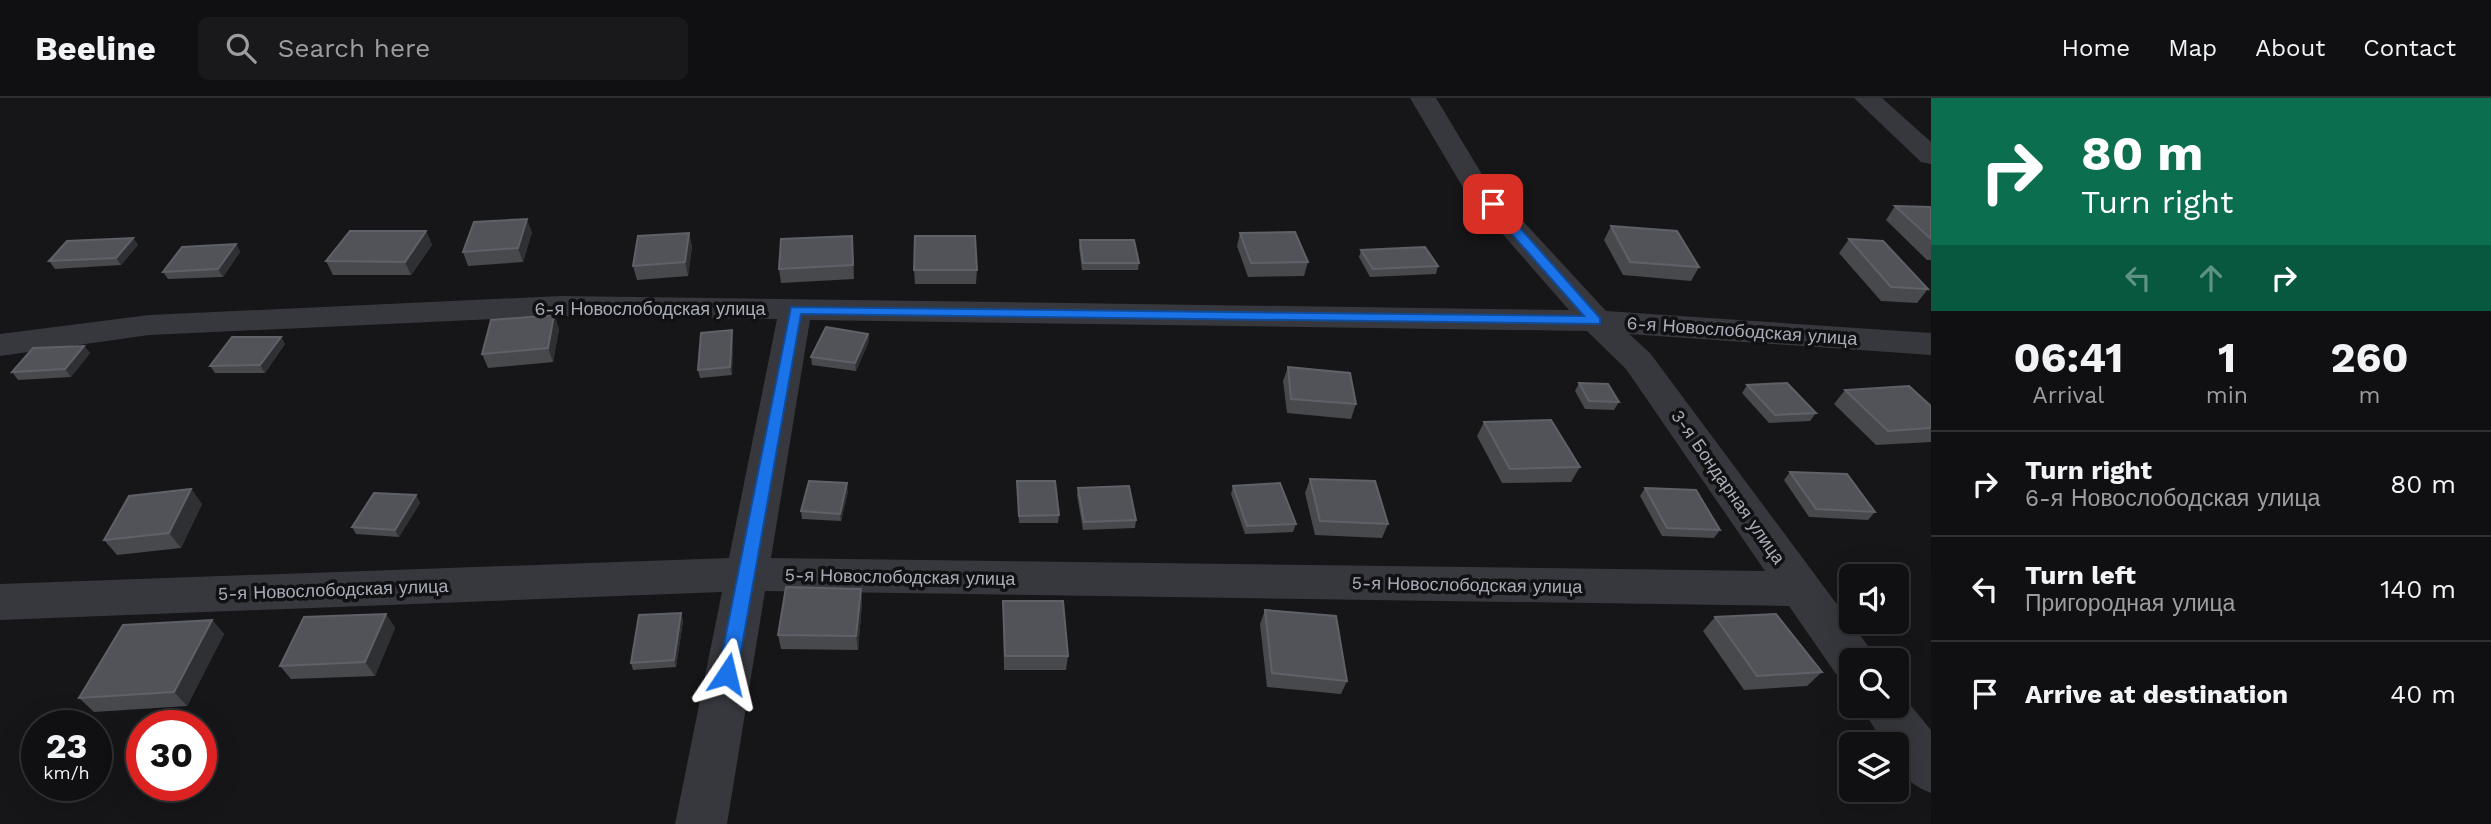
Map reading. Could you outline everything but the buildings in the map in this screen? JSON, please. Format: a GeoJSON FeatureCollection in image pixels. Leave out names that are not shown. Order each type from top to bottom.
{"type":"FeatureCollection","features":[{"type":"Feature","properties":{"kind":"street","name":"3-я Бондарная улица"},"geometry":{"type":"LineString","coordinates":[[1423,98],[1475,185],[1595,321],[1638,360],[1843,648]]}},
{"type":"Feature","properties":{"kind":"street"},"geometry":{"type":"LineString","coordinates":[[1867,98],[1931,156]]}},
{"type":"Feature","properties":{"kind":"street","name":"6-я Новослободская улица"},"geometry":{"type":"LineString","coordinates":[[0,345],[149,325],[547,307],[1595,321],[1931,344]]}},
{"type":"Feature","properties":{"kind":"street"},"geometry":{"type":"LineString","coordinates":[[701,824],[795,310]]}},
{"type":"Feature","properties":{"kind":"street","name":"5-я Новослободская улица"},"geometry":{"type":"LineString","coordinates":[[0,603],[745,575],[1801,589]]}},
{"type":"Feature","properties":{"kind":"street"},"geometry":{"type":"LineString","coordinates":[[1893,718],[1931,770]]}},
{"type":"Feature","properties":{"kind":"route"},"geometry":{"type":"LineString","coordinates":[[727,674],[795,310],[1595,321],[1493,204]]}}]}
